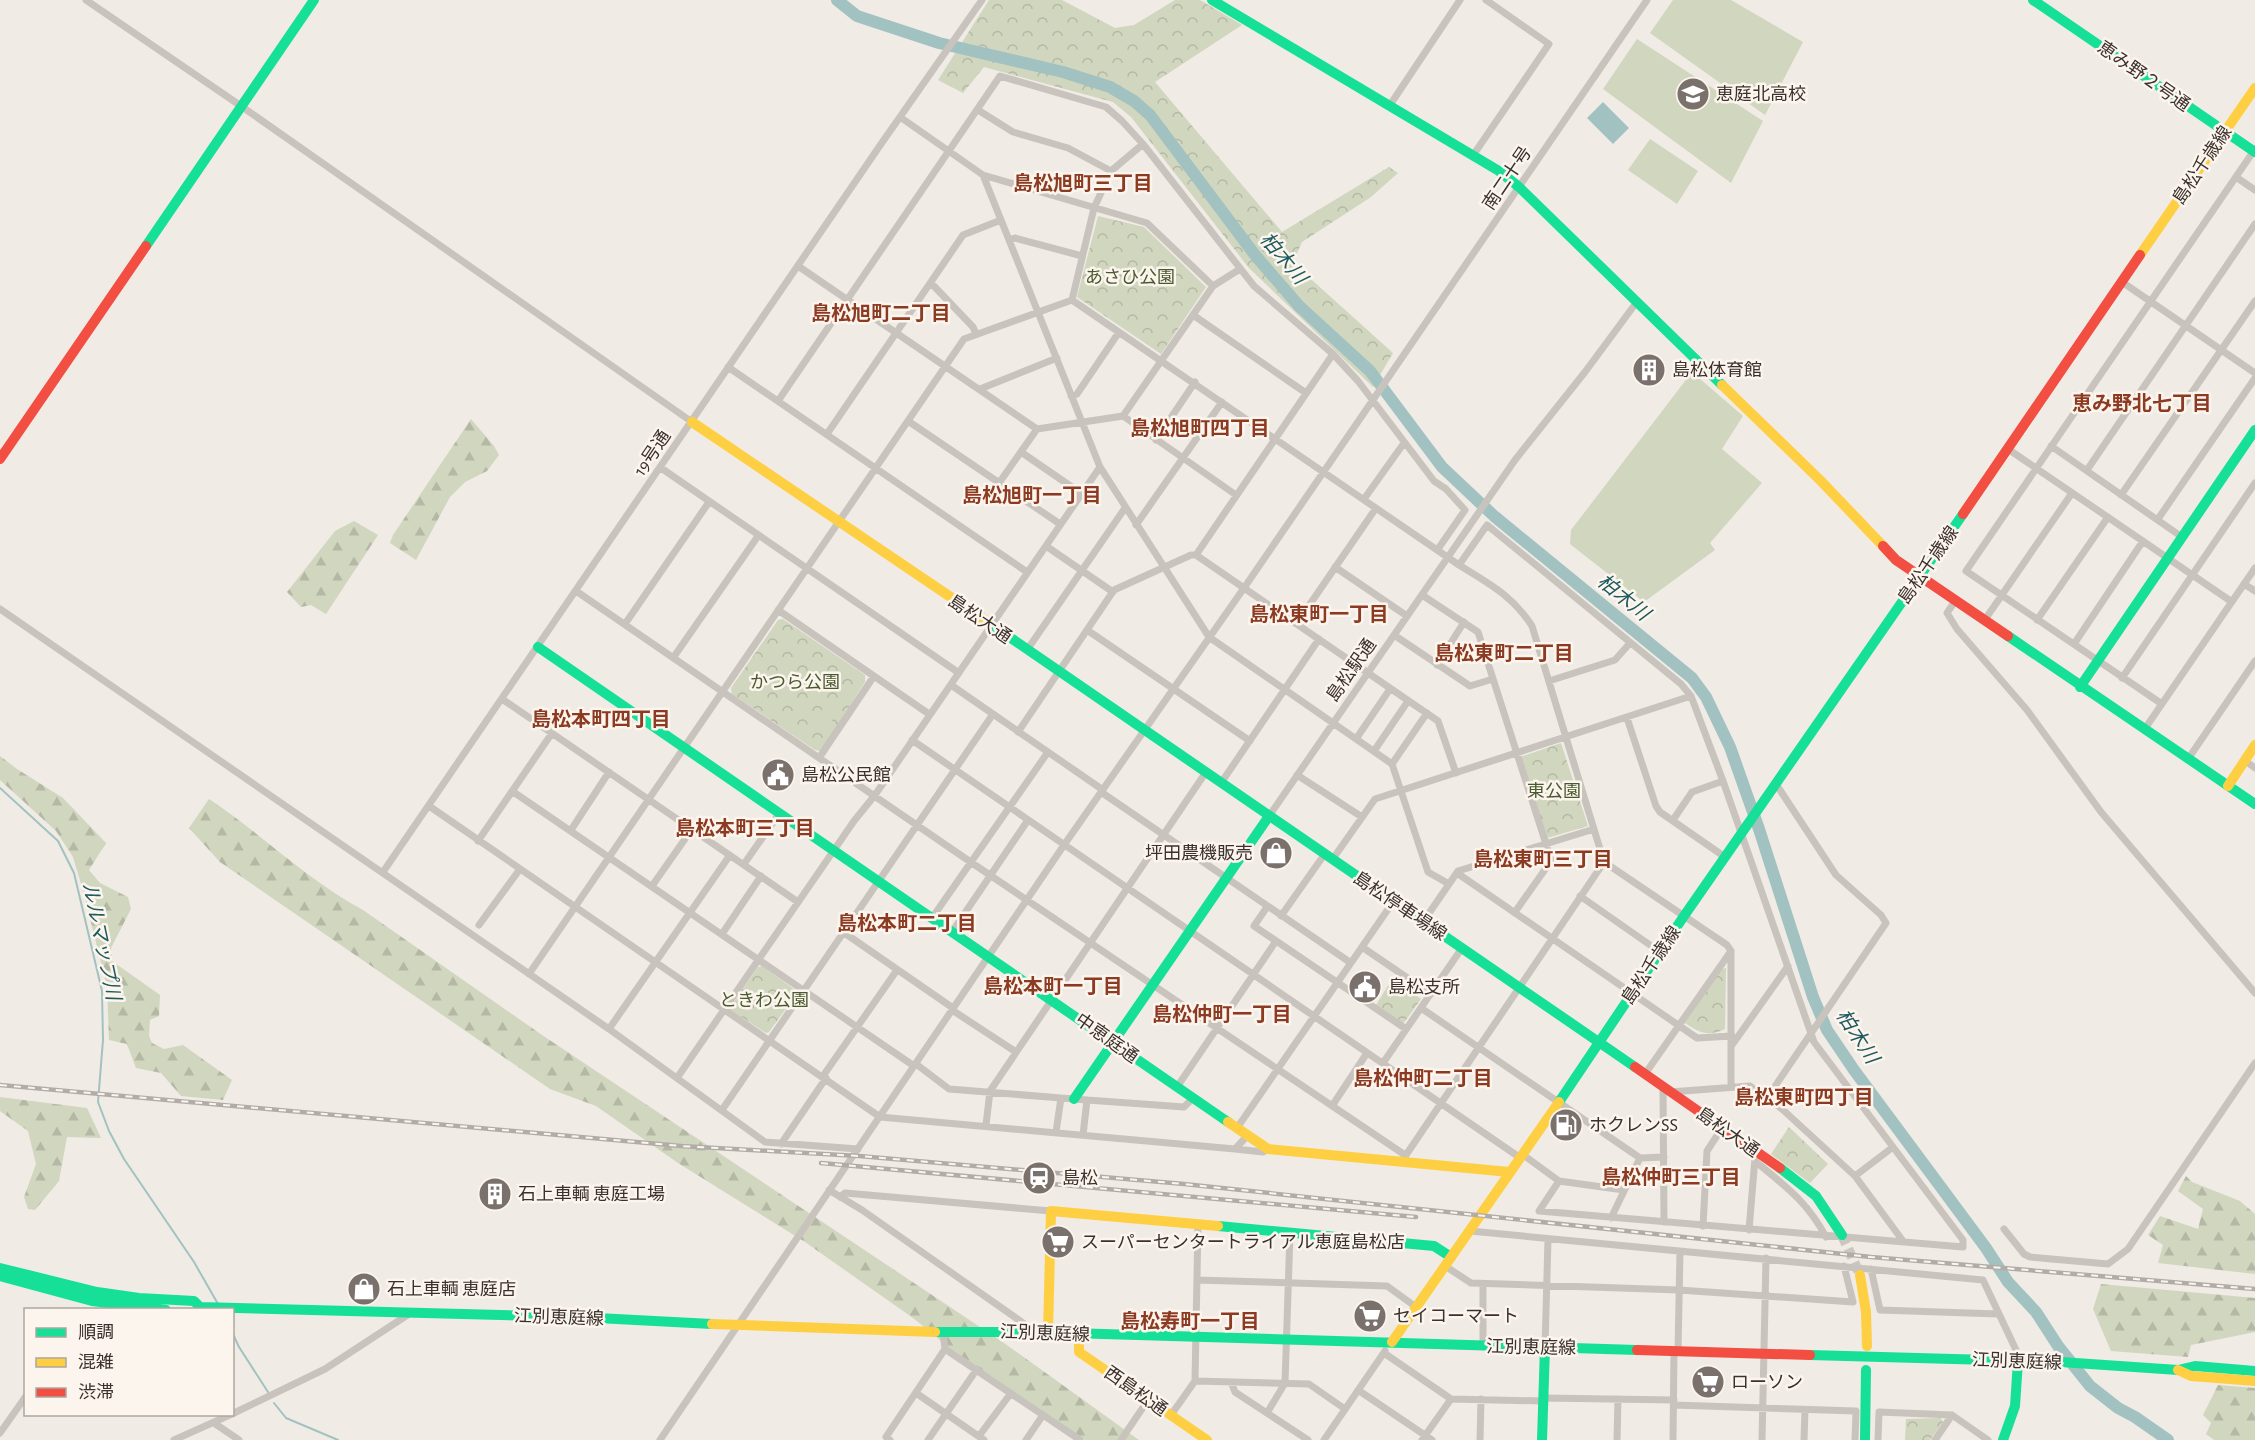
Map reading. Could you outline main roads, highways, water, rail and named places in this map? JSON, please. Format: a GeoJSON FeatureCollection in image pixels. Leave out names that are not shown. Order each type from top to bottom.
{"type":"FeatureCollection","features":[{"type":"Feature","properties":{"kind":"main road"},"geometry":{"type":"LineString","coordinates":[[0,459],[314,0]]}},
{"type":"Feature","properties":{"kind":"main road"},"geometry":{"type":"LineString","coordinates":[[1212,0],[1474,154],[1519,187],[1820,480],[1896,560],[2255,804]]}},
{"type":"Feature","properties":{"kind":"main road","name":"恵み野２号通"},"geometry":{"type":"LineString","coordinates":[[2033,0],[2254,151]]}},
{"type":"Feature","properties":{"kind":"main road","name":"島松千歳線"},"geometry":{"type":"LineString","coordinates":[[1600,1043],[1684,916],[1920,577],[2255,88]]}},
{"type":"Feature","properties":{"kind":"main road","name":"島松大通"},"geometry":{"type":"LineString","coordinates":[[692,422],[839,520],[1058,673],[1269,816]]}},
{"type":"Feature","properties":{"kind":"main road"},"geometry":{"type":"LineString","coordinates":[[2080,687],[2096,660],[2255,430]]}},
{"type":"Feature","properties":{"kind":"main road","name":"中恵庭通"},"geometry":{"type":"LineString","coordinates":[[538,647],[1269,1149],[1404,1159],[1509,1172]]}},
{"type":"Feature","properties":{"kind":"main road"},"geometry":{"type":"LineString","coordinates":[[2228,786],[2255,745]]}},
{"type":"Feature","properties":{"kind":"main road"},"geometry":{"type":"LineString","coordinates":[[1074,1099],[1269,816]]}},
{"type":"Feature","properties":{"kind":"main road","name":"島松停車場線"},"geometry":{"type":"LineString","coordinates":[[1269,816],[1600,1043]]}},
{"type":"Feature","properties":{"kind":"main road"},"geometry":{"type":"LineString","coordinates":[[1392,1342],[1600,1043]]}},
{"type":"Feature","properties":{"kind":"main road","name":"島松大通"},"geometry":{"type":"LineString","coordinates":[[1600,1043],[1722,1128],[1755,1155],[1801,1183],[1816,1196],[1842,1235]]}},
{"type":"Feature","properties":{"kind":"main road"},"geometry":{"type":"LineString","coordinates":[[1042,1332],[1051,1211],[1434,1245],[1448,1261]]}},
{"type":"Feature","properties":{"kind":"main road","name":"江別恵庭線"},"geometry":{"type":"LineString","coordinates":[[0,1268],[92,1301],[139,1298],[194,1301],[200,1308]]}},
{"type":"Feature","properties":{"kind":"main road"},"geometry":{"type":"LineString","coordinates":[[1860,1275],[1866,1312],[1867,1346]]}},
{"type":"Feature","properties":{"kind":"main road","name":"江別恵庭線"},"geometry":{"type":"LineString","coordinates":[[0,1276],[92,1301],[150,1308]]}},
{"type":"Feature","properties":{"kind":"main road","name":"江別恵庭線"},"geometry":{"type":"LineString","coordinates":[[234,1309],[578,1317],[737,1326],[943,1332],[1195,1336],[2061,1362],[2178,1370],[2195,1366],[2255,1371]]}},
{"type":"Feature","properties":{"kind":"main road","name":"西島松通"},"geometry":{"type":"LineString","coordinates":[[1079,1334],[1079,1352],[1207,1440]]}},
{"type":"Feature","properties":{"kind":"main road"},"geometry":{"type":"LineString","coordinates":[[1542,1440],[1545,1347]]}},
{"type":"Feature","properties":{"kind":"main road"},"geometry":{"type":"LineString","coordinates":[[1997,1440],[2005,1435],[2015,1406],[2018,1361]]}},
{"type":"Feature","properties":{"kind":"main road"},"geometry":{"type":"LineString","coordinates":[[1865,1440],[1866,1370]]}},
{"type":"Feature","properties":{"kind":"main road","name":"江別恵庭線"},"geometry":{"type":"LineString","coordinates":[[2178,1370],[2191,1376],[2255,1381]]}},
{"type":"Feature","properties":{"kind":"water"},"geometry":{"type":"Polygon","coordinates":[[[1603,102],[1629,128],[1613,144],[1587,118],[1603,102]]]}},
{"type":"Feature","properties":{"kind":"waterway","name":"柏木川"},"geometry":{"type":"LineString","coordinates":[[837,0],[857,16],[939,43],[1063,72],[1110,87],[1134,101],[1150,115],[1255,255],[1299,306],[1370,371],[1442,467],[1494,516],[1692,678],[1706,697],[1730,747],[1813,997],[1827,1030],[1986,1248],[2008,1282],[2036,1312],[2058,1346],[2090,1386],[2118,1408],[2168,1440]]}},
{"type":"Feature","properties":{"kind":"waterway","name":"ルルマップ川"},"geometry":{"type":"LineString","coordinates":[[0,788],[58,841],[74,873],[102,991],[103,1040],[98,1102],[109,1131],[124,1159],[194,1262],[218,1304]]}},
{"type":"Feature","properties":{"kind":"waterway","name":"ルルマップ川"},"geometry":{"type":"LineString","coordinates":[[234,1336],[268,1392]]}},
{"type":"Feature","properties":{"kind":"waterway","name":"ルルマップ川"},"geometry":{"type":"LineString","coordinates":[[274,1403],[286,1418],[338,1440]]}},
{"type":"Feature","properties":{"kind":"tunnel"},"geometry":{"type":"LineString","coordinates":[[1842,1235],[1860,1275]]}},
{"type":"Feature","properties":{"kind":"railway"},"geometry":{"type":"LineString","coordinates":[[0,1085],[681,1146],[859,1156],[1184,1184],[1871,1257],[2255,1289]]}},
{"type":"Feature","properties":{"kind":"railway"},"geometry":{"type":"LineString","coordinates":[[821,1163],[1416,1217]]}},
{"type":"Feature","properties":{"kind":"place","name":"恵庭北高校"},"geometry":{"type":"Point","coordinates":[1693,94]}},
{"type":"Feature","properties":{"kind":"place","name":"島松体育館"},"geometry":{"type":"Point","coordinates":[1649,370]}},
{"type":"Feature","properties":{"kind":"place","name":"島松公民館"},"geometry":{"type":"Point","coordinates":[778,775]}},
{"type":"Feature","properties":{"kind":"place","name":"坪田農機販売"},"geometry":{"type":"Point","coordinates":[1276,853]}},
{"type":"Feature","properties":{"kind":"place","name":"島松支所"},"geometry":{"type":"Point","coordinates":[1365,987]}},
{"type":"Feature","properties":{"kind":"place","name":"ホクレンSS"},"geometry":{"type":"Point","coordinates":[1566,1125]}},
{"type":"Feature","properties":{"kind":"place","name":"島松"},"geometry":{"type":"Point","coordinates":[1039,1178]}},
{"type":"Feature","properties":{"kind":"place","name":"石上車輌 恵庭工場"},"geometry":{"type":"Point","coordinates":[495,1194]}},
{"type":"Feature","properties":{"kind":"place","name":"スーパーセンタートライアル恵庭島松店"},"geometry":{"type":"Point","coordinates":[1058,1242]}},
{"type":"Feature","properties":{"kind":"place","name":"石上車輌 恵庭店"},"geometry":{"type":"Point","coordinates":[364,1289]}},
{"type":"Feature","properties":{"kind":"place","name":"セイコーマート"},"geometry":{"type":"Point","coordinates":[1370,1316]}},
{"type":"Feature","properties":{"kind":"place","name":"ローソン"},"geometry":{"type":"Point","coordinates":[1708,1382]}},
{"type":"Feature","properties":{"kind":"district","name":"島松旭町三丁目"},"geometry":{"type":"Point","coordinates":[1083,183]}},
{"type":"Feature","properties":{"kind":"district","name":"島松旭町二丁目"},"geometry":{"type":"Point","coordinates":[881,313]}},
{"type":"Feature","properties":{"kind":"district","name":"恵み野北七丁目"},"geometry":{"type":"Point","coordinates":[2142,403]}},
{"type":"Feature","properties":{"kind":"district","name":"島松旭町四丁目"},"geometry":{"type":"Point","coordinates":[1200,428]}},
{"type":"Feature","properties":{"kind":"district","name":"島松旭町一丁目"},"geometry":{"type":"Point","coordinates":[1032,495]}},
{"type":"Feature","properties":{"kind":"district","name":"島松東町一丁目"},"geometry":{"type":"Point","coordinates":[1319,614]}},
{"type":"Feature","properties":{"kind":"district","name":"島松東町二丁目"},"geometry":{"type":"Point","coordinates":[1504,653]}},
{"type":"Feature","properties":{"kind":"district","name":"島松本町四丁目"},"geometry":{"type":"Point","coordinates":[601,719]}},
{"type":"Feature","properties":{"kind":"district","name":"島松本町三丁目"},"geometry":{"type":"Point","coordinates":[745,828]}},
{"type":"Feature","properties":{"kind":"district","name":"島松東町三丁目"},"geometry":{"type":"Point","coordinates":[1543,859]}},
{"type":"Feature","properties":{"kind":"district","name":"島松本町二丁目"},"geometry":{"type":"Point","coordinates":[907,923]}},
{"type":"Feature","properties":{"kind":"district","name":"島松本町一丁目"},"geometry":{"type":"Point","coordinates":[1053,986]}},
{"type":"Feature","properties":{"kind":"district","name":"島松仲町一丁目"},"geometry":{"type":"Point","coordinates":[1222,1014]}},
{"type":"Feature","properties":{"kind":"district","name":"島松仲町二丁目"},"geometry":{"type":"Point","coordinates":[1423,1078]}},
{"type":"Feature","properties":{"kind":"district","name":"島松東町四丁目"},"geometry":{"type":"Point","coordinates":[1804,1097]}},
{"type":"Feature","properties":{"kind":"district","name":"島松仲町三丁目"},"geometry":{"type":"Point","coordinates":[1671,1177]}},
{"type":"Feature","properties":{"kind":"district","name":"島松寿町一丁目"},"geometry":{"type":"Point","coordinates":[1190,1321]}},
{"type":"Feature","properties":{"kind":"park label","name":"あさひ公園"},"geometry":{"type":"Point","coordinates":[1130,277]}},
{"type":"Feature","properties":{"kind":"park label","name":"かつら公園"},"geometry":{"type":"Point","coordinates":[795,682]}},
{"type":"Feature","properties":{"kind":"park label","name":"東公園"},"geometry":{"type":"Point","coordinates":[1554,791]}},
{"type":"Feature","properties":{"kind":"park label","name":"ときわ公園"},"geometry":{"type":"Point","coordinates":[764,1000]}}]}
